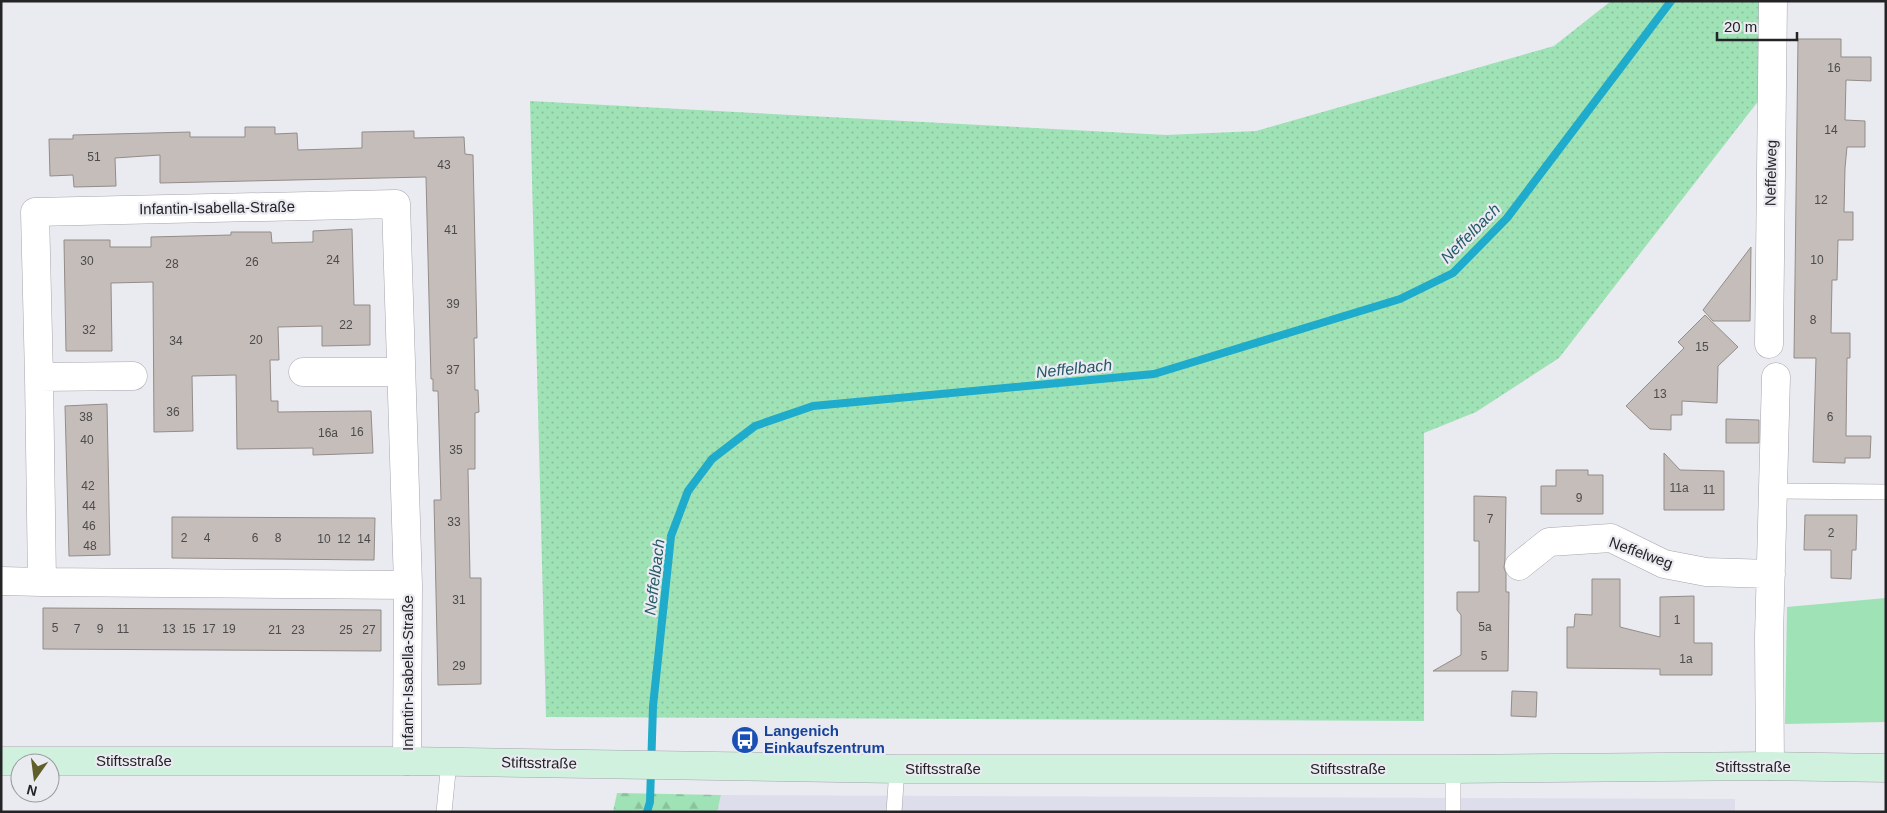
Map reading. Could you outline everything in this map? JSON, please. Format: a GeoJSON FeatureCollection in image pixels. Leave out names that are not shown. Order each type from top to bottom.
{"type":"FeatureCollection","features":[{"type":"Feature","properties":{"kind":"street","name":"Neffelweg"},"geometry":{"type":"LineString","coordinates":[[1769,344],[1773,1]]}},
{"type":"Feature","properties":{"kind":"street","name":"Infantin-Isabella-Straße"},"geometry":{"type":"LineString","coordinates":[[42,582],[35,212],[396,204],[408,585],[407,761]]}},
{"type":"Feature","properties":{"kind":"street"},"geometry":{"type":"LineString","coordinates":[[303,372],[400,372]]}},
{"type":"Feature","properties":{"kind":"street"},"geometry":{"type":"LineString","coordinates":[[39,377],[133,376]]}},
{"type":"Feature","properties":{"kind":"street"},"geometry":{"type":"LineString","coordinates":[[1770,766],[1769,637],[1776,377]]}},
{"type":"Feature","properties":{"kind":"street","name":"Neffelweg"},"geometry":{"type":"LineString","coordinates":[[1519,566],[1550,542],[1611,538],[1664,564],[1706,572],[1771,574]]}},
{"type":"Feature","properties":{"kind":"street","name":"Infantin-Isabella-Straße"},"geometry":{"type":"LineString","coordinates":[[1,582],[408,585]]}},
{"type":"Feature","properties":{"kind":"street","name":"Stiftsstraße"},"geometry":{"type":"LineString","coordinates":[[1,761],[407,761],[897,769],[1453,769],[1770,766],[1886,768]]}},
{"type":"Feature","properties":{"kind":"lane"},"geometry":{"type":"LineString","coordinates":[[1773,491],[1886,492]]}},
{"type":"Feature","properties":{"kind":"lane"},"geometry":{"type":"LineString","coordinates":[[444,812],[449,762]]}},
{"type":"Feature","properties":{"kind":"lane"},"geometry":{"type":"LineString","coordinates":[[894,812],[897,769]]}},
{"type":"Feature","properties":{"kind":"lane"},"geometry":{"type":"LineString","coordinates":[[1453,769],[1453,812]]}},
{"type":"Feature","properties":{"kind":"shaded area"},"geometry":{"type":"Polygon","coordinates":[[[721,795],[1735,799],[1735,812],[717,812],[721,795]]]}},
{"type":"Feature","properties":{"kind":"green space"},"geometry":{"type":"Polygon","coordinates":[[[1611,1],[1764,1],[1763,95],[1559,358],[1476,412],[1424,433],[1424,721],[546,717],[530,101],[1166,135],[1256,131],[1554,46],[1611,1]]]}},
{"type":"Feature","properties":{"kind":"green space"},"geometry":{"type":"Polygon","coordinates":[[[1886,598],[1886,722],[1785,724],[1787,607],[1886,598]]]}},
{"type":"Feature","properties":{"kind":"green space"},"geometry":{"type":"Polygon","coordinates":[[[617,793],[721,795],[717,812],[613,812],[617,793]]]}},
{"type":"Feature","properties":{"kind":"building"},"geometry":{"type":"Polygon","coordinates":[[[1798,39],[1841,39],[1841,57],[1871,57],[1871,81],[1846,80],[1845,120],[1865,121],[1865,147],[1847,147],[1844,212],[1853,212],[1853,240],[1838,240],[1837,280],[1832,280],[1831,333],[1850,333],[1850,358],[1847,358],[1846,436],[1871,436],[1870,458],[1845,458],[1845,463],[1813,462],[1816,358],[1794,358],[1798,39]]]}},
{"type":"Feature","properties":{"kind":"building"},"geometry":{"type":"Polygon","coordinates":[[[245,127],[275,127],[275,134],[297,133],[298,150],[362,148],[362,132],[414,131],[414,138],[464,137],[465,154],[473,155],[477,338],[474,338],[475,390],[478,390],[479,412],[475,413],[475,469],[468,469],[470,578],[481,578],[481,684],[438,685],[434,500],[441,500],[438,391],[433,391],[433,379],[431,379],[426,177],[160,183],[160,155],[115,158],[116,186],[74,187],[73,175],[50,176],[49,139],[73,139],[73,135],[190,132],[190,137],[245,137],[245,127]]]}},
{"type":"Feature","properties":{"kind":"building"},"geometry":{"type":"Polygon","coordinates":[[[352,229],[354,305],[370,305],[370,345],[322,346],[322,326],[278,327],[279,360],[270,360],[271,401],[278,401],[278,412],[371,411],[373,453],[313,455],[313,448],[237,449],[236,375],[192,376],[193,431],[154,432],[153,282],[111,283],[112,351],[66,351],[64,240],[110,240],[110,247],[151,247],[151,237],[231,235],[231,232],[271,232],[272,243],[313,242],[313,231],[352,229]]]}},
{"type":"Feature","properties":{"kind":"building"},"geometry":{"type":"Polygon","coordinates":[[[1751,247],[1750,321],[1713,321],[1703,310],[1751,247]]]}},
{"type":"Feature","properties":{"kind":"building"},"geometry":{"type":"Polygon","coordinates":[[[1705,315],[1738,347],[1718,366],[1717,403],[1682,401],[1682,415],[1671,415],[1671,430],[1650,429],[1626,406],[1684,348],[1678,342],[1705,315]]]}},
{"type":"Feature","properties":{"kind":"building"},"geometry":{"type":"Polygon","coordinates":[[[107,404],[110,555],[69,556],[65,406],[107,404]]]}},
{"type":"Feature","properties":{"kind":"building"},"geometry":{"type":"Polygon","coordinates":[[[1726,419],[1759,420],[1759,443],[1726,443],[1726,419]]]}},
{"type":"Feature","properties":{"kind":"building"},"geometry":{"type":"Polygon","coordinates":[[[1664,453],[1680,470],[1724,471],[1724,510],[1664,510],[1664,453]]]}},
{"type":"Feature","properties":{"kind":"building"},"geometry":{"type":"Polygon","coordinates":[[[1556,470],[1588,470],[1588,475],[1603,475],[1603,514],[1541,514],[1541,486],[1556,486],[1556,470]]]}},
{"type":"Feature","properties":{"kind":"building"},"geometry":{"type":"Polygon","coordinates":[[[1474,496],[1506,497],[1504,568],[1506,573],[1506,592],[1509,592],[1508,671],[1433,671],[1461,655],[1461,615],[1457,610],[1457,592],[1479,592],[1479,541],[1474,541],[1474,496]]]}},
{"type":"Feature","properties":{"kind":"building"},"geometry":{"type":"Polygon","coordinates":[[[1805,515],[1857,515],[1856,550],[1852,550],[1851,579],[1831,578],[1831,550],[1804,550],[1805,515]]]}},
{"type":"Feature","properties":{"kind":"building"},"geometry":{"type":"Polygon","coordinates":[[[172,517],[375,518],[374,560],[172,558],[172,517]]]}},
{"type":"Feature","properties":{"kind":"building"},"geometry":{"type":"Polygon","coordinates":[[[1592,579],[1620,579],[1620,627],[1660,637],[1660,597],[1694,596],[1694,643],[1712,643],[1712,675],[1660,675],[1660,669],[1567,668],[1567,627],[1574,627],[1575,614],[1592,615],[1592,579]]]}},
{"type":"Feature","properties":{"kind":"building"},"geometry":{"type":"Polygon","coordinates":[[[43,608],[381,610],[381,651],[43,649],[43,608]]]}},
{"type":"Feature","properties":{"kind":"building"},"geometry":{"type":"Polygon","coordinates":[[[1512,691],[1537,692],[1536,717],[1511,716],[1512,691]]]}},
{"type":"Feature","properties":{"kind":"waterway","name":"Neffelbach"},"geometry":{"type":"LineString","coordinates":[[647,812],[650,802],[653,706],[671,536],[688,491],[712,459],[755,426],[813,406],[1154,374],[1400,299],[1453,273],[1507,218],[1671,1]]}},
{"type":"Feature","properties":{"kind":"place","name":"Langenich Einkaufszentrum"},"geometry":{"type":"Point","coordinates":[745,740]}}]}
